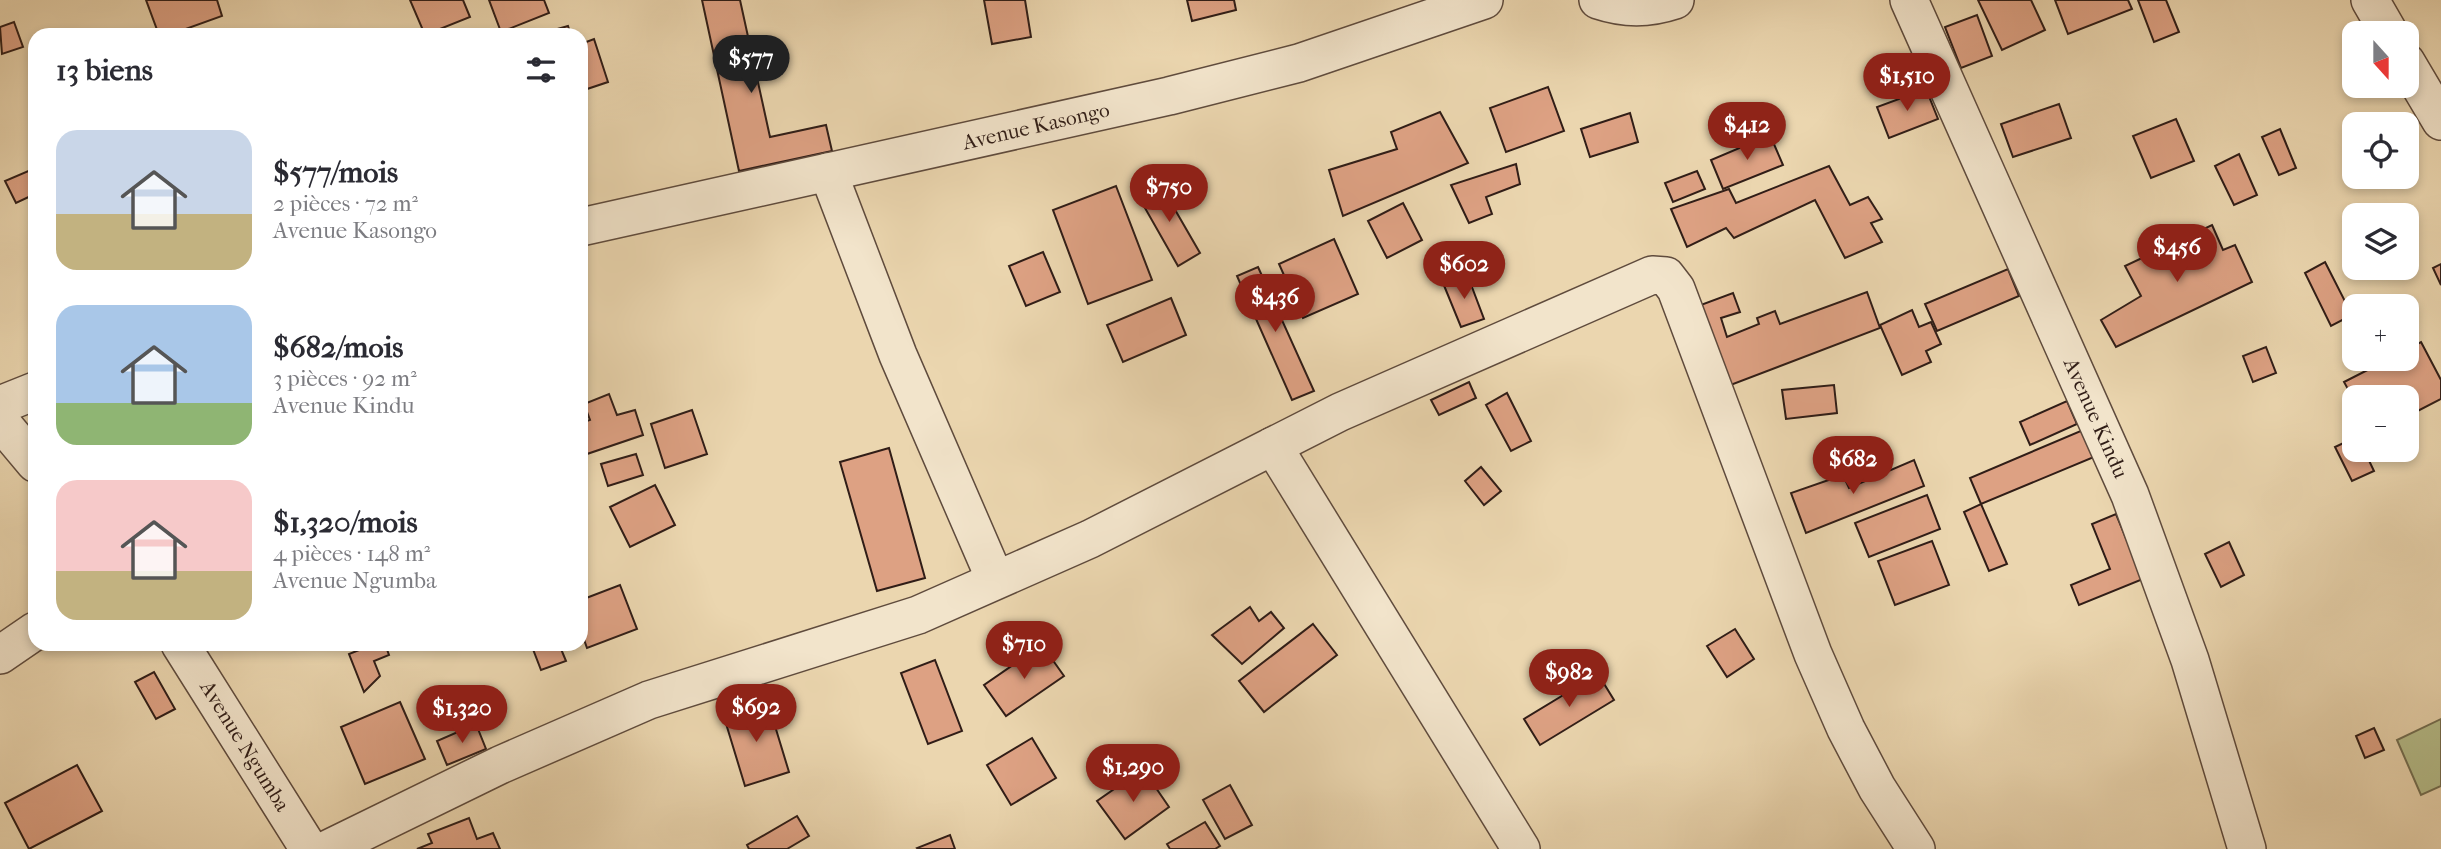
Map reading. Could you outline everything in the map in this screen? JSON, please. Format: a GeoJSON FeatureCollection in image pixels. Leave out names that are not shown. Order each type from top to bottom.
{"type":"FeatureCollection","features":[{"type":"Feature","properties":{"kind":"street","name":"Avenue Kasongo"},"geometry":{"type":"LineString","coordinates":[[588,225],[1155,99],[1299,62],[1484,0]]}},
{"type":"Feature","properties":{"kind":"street"},"geometry":{"type":"LineString","coordinates":[[1598,0],[1639,8],[1675,0]]}},
{"type":"Feature","properties":{"kind":"street","name":"Avenue Kindu"},"geometry":{"type":"LineString","coordinates":[[1909,0],[2130,495],[2190,660],[2247,849]]}},
{"type":"Feature","properties":{"kind":"street"},"geometry":{"type":"LineString","coordinates":[[2370,0],[2382,21]]}},
{"type":"Feature","properties":{"kind":"street"},"geometry":{"type":"LineString","coordinates":[[2419,84],[2441,121]]}},
{"type":"Feature","properties":{"kind":"street"},"geometry":{"type":"LineString","coordinates":[[828,173],[898,355],[995,579]]}},
{"type":"Feature","properties":{"kind":"street"},"geometry":{"type":"LineString","coordinates":[[328,849],[500,765],[649,700],[918,615],[1090,538],[1340,412],[1652,275],[1665,276],[1676,289],[1813,654],[1846,729],[1877,788],[1916,849]]}},
{"type":"Feature","properties":{"kind":"street"},"geometry":{"type":"LineString","coordinates":[[0,405],[28,394]]}},
{"type":"Feature","properties":{"kind":"street"},"geometry":{"type":"LineString","coordinates":[[0,421],[28,455]]}},
{"type":"Feature","properties":{"kind":"street"},"geometry":{"type":"LineString","coordinates":[[1273,446],[1521,849]]}},
{"type":"Feature","properties":{"kind":"street"},"geometry":{"type":"LineString","coordinates":[[0,655],[28,636]]}},
{"type":"Feature","properties":{"kind":"street","name":"Avenue Ngumba"},"geometry":{"type":"LineString","coordinates":[[184,651],[309,849]]}},
{"type":"Feature","properties":{"kind":"green space"},"geometry":{"type":"Polygon","coordinates":[[[2441,719],[2441,786],[2421,795],[2397,740],[2441,719]]]}},
{"type":"Feature","properties":{"kind":"building"},"geometry":{"type":"Polygon","coordinates":[[[146,0],[217,0],[222,16],[189,28],[156,28],[146,0]]]}},
{"type":"Feature","properties":{"kind":"building"},"geometry":{"type":"Polygon","coordinates":[[[410,0],[463,0],[470,17],[442,28],[422,28],[410,0]]]}},
{"type":"Feature","properties":{"kind":"building"},"geometry":{"type":"Polygon","coordinates":[[[489,0],[544,0],[549,13],[511,28],[500,28],[489,0]]]}},
{"type":"Feature","properties":{"kind":"building"},"geometry":{"type":"Polygon","coordinates":[[[702,0],[740,0],[770,137],[826,125],[832,151],[739,171],[702,0]]]}},
{"type":"Feature","properties":{"kind":"building"},"geometry":{"type":"Polygon","coordinates":[[[984,0],[1025,0],[1031,37],[992,44],[984,0]]]}},
{"type":"Feature","properties":{"kind":"building"},"geometry":{"type":"Polygon","coordinates":[[[1187,0],[1234,0],[1236,10],[1192,21],[1187,0]]]}},
{"type":"Feature","properties":{"kind":"building"},"geometry":{"type":"Polygon","coordinates":[[[1978,0],[2031,0],[2045,30],[2002,50],[1978,0]]]}},
{"type":"Feature","properties":{"kind":"building"},"geometry":{"type":"Polygon","coordinates":[[[2055,0],[2128,0],[2132,9],[2068,34],[2055,0]]]}},
{"type":"Feature","properties":{"kind":"building"},"geometry":{"type":"Polygon","coordinates":[[[2138,0],[2166,0],[2179,32],[2154,42],[2138,0]]]}},
{"type":"Feature","properties":{"kind":"building"},"geometry":{"type":"Polygon","coordinates":[[[1977,15],[1992,56],[1961,68],[1945,27],[1977,15]]]}},
{"type":"Feature","properties":{"kind":"building"},"geometry":{"type":"Polygon","coordinates":[[[14,22],[23,47],[2,54],[0,27],[14,22]]]}},
{"type":"Feature","properties":{"kind":"building"},"geometry":{"type":"Polygon","coordinates":[[[594,39],[608,82],[588,89],[588,41],[594,39]]]}},
{"type":"Feature","properties":{"kind":"building"},"geometry":{"type":"Polygon","coordinates":[[[1548,87],[1564,131],[1506,152],[1490,108],[1548,87]]]}},
{"type":"Feature","properties":{"kind":"building"},"geometry":{"type":"Polygon","coordinates":[[[1926,89],[1938,119],[1889,138],[1877,107],[1926,89]]]}},
{"type":"Feature","properties":{"kind":"building"},"geometry":{"type":"Polygon","coordinates":[[[2059,104],[2071,138],[2013,157],[2001,124],[2059,104]]]}},
{"type":"Feature","properties":{"kind":"building"},"geometry":{"type":"Polygon","coordinates":[[[1440,112],[1468,163],[1343,216],[1329,170],[1397,149],[1391,132],[1440,112]]]}},
{"type":"Feature","properties":{"kind":"building"},"geometry":{"type":"Polygon","coordinates":[[[1630,113],[1638,142],[1590,157],[1581,129],[1630,113]]]}},
{"type":"Feature","properties":{"kind":"building"},"geometry":{"type":"Polygon","coordinates":[[[2176,119],[2194,161],[2151,178],[2133,136],[2176,119]]]}},
{"type":"Feature","properties":{"kind":"building"},"geometry":{"type":"Polygon","coordinates":[[[2280,129],[2296,168],[2279,175],[2262,137],[2280,129]]]}},
{"type":"Feature","properties":{"kind":"building"},"geometry":{"type":"Polygon","coordinates":[[[1770,135],[1783,165],[1723,189],[1711,160],[1770,135]]]}},
{"type":"Feature","properties":{"kind":"building"},"geometry":{"type":"Polygon","coordinates":[[[2239,154],[2257,195],[2234,205],[2215,166],[2239,154]]]}},
{"type":"Feature","properties":{"kind":"building"},"geometry":{"type":"Polygon","coordinates":[[[1516,164],[1520,184],[1486,197],[1492,214],[1469,223],[1451,185],[1516,164]]]}},
{"type":"Feature","properties":{"kind":"building"},"geometry":{"type":"Polygon","coordinates":[[[1829,166],[1850,205],[1868,197],[1882,219],[1871,223],[1882,242],[1845,258],[1815,200],[1734,238],[1726,228],[1687,247],[1671,209],[1729,189],[1736,203],[1829,166]]]}},
{"type":"Feature","properties":{"kind":"building"},"geometry":{"type":"Polygon","coordinates":[[[28,171],[28,197],[16,203],[5,181],[28,171]]]}},
{"type":"Feature","properties":{"kind":"building"},"geometry":{"type":"Polygon","coordinates":[[[1697,171],[1705,189],[1673,202],[1665,183],[1697,171]]]}},
{"type":"Feature","properties":{"kind":"building"},"geometry":{"type":"Polygon","coordinates":[[[1159,182],[1200,253],[1178,266],[1137,194],[1159,182]]]}},
{"type":"Feature","properties":{"kind":"building"},"geometry":{"type":"Polygon","coordinates":[[[1116,186],[1152,280],[1088,304],[1053,210],[1116,186]]]}},
{"type":"Feature","properties":{"kind":"building"},"geometry":{"type":"Polygon","coordinates":[[[1403,203],[1422,240],[1387,258],[1368,221],[1403,203]]]}},
{"type":"Feature","properties":{"kind":"building"},"geometry":{"type":"Polygon","coordinates":[[[2212,225],[2223,250],[2235,245],[2252,282],[2116,347],[2101,320],[2141,296],[2125,266],[2212,225]]]}},
{"type":"Feature","properties":{"kind":"building"},"geometry":{"type":"Polygon","coordinates":[[[1334,239],[1358,294],[1303,318],[1279,264],[1334,239]]]}},
{"type":"Feature","properties":{"kind":"building"},"geometry":{"type":"Polygon","coordinates":[[[1043,252],[1060,292],[1026,306],[1009,266],[1043,252]]]}},
{"type":"Feature","properties":{"kind":"building"},"geometry":{"type":"Polygon","coordinates":[[[2325,262],[2342,295],[2342,320],[2331,326],[2305,273],[2325,262]]]}},
{"type":"Feature","properties":{"kind":"building"},"geometry":{"type":"Polygon","coordinates":[[[2441,264],[2441,285],[2433,268],[2441,264]]]}},
{"type":"Feature","properties":{"kind":"building"},"geometry":{"type":"Polygon","coordinates":[[[1258,267],[1314,391],[1292,400],[1237,276],[1258,267]]]}},
{"type":"Feature","properties":{"kind":"building"},"geometry":{"type":"Polygon","coordinates":[[[2008,269],[2019,296],[1937,331],[1925,304],[2008,269]]]}},
{"type":"Feature","properties":{"kind":"building"},"geometry":{"type":"Polygon","coordinates":[[[1467,274],[1484,319],[1461,327],[1443,283],[1467,274]]]}},
{"type":"Feature","properties":{"kind":"building"},"geometry":{"type":"Polygon","coordinates":[[[1867,292],[1880,328],[1728,386],[1698,306],[1733,293],[1740,312],[1721,318],[1727,337],[1759,324],[1757,318],[1775,311],[1780,324],[1867,292]]]}},
{"type":"Feature","properties":{"kind":"building"},"geometry":{"type":"Polygon","coordinates":[[[1171,298],[1186,335],[1123,362],[1107,325],[1171,298]]]}},
{"type":"Feature","properties":{"kind":"building"},"geometry":{"type":"Polygon","coordinates":[[[1912,310],[1919,327],[1931,322],[1941,344],[1926,351],[1931,362],[1902,375],[1880,325],[1912,310]]]}},
{"type":"Feature","properties":{"kind":"building"},"geometry":{"type":"Polygon","coordinates":[[[2421,342],[2441,380],[2441,399],[2419,410],[2419,385],[2346,385],[2344,382],[2366,371],[2419,371],[2421,342]]]}},
{"type":"Feature","properties":{"kind":"building"},"geometry":{"type":"Polygon","coordinates":[[[2266,347],[2276,373],[2253,382],[2243,356],[2266,347]]]}},
{"type":"Feature","properties":{"kind":"building"},"geometry":{"type":"Polygon","coordinates":[[[1469,382],[1476,398],[1439,415],[1431,400],[1469,382]]]}},
{"type":"Feature","properties":{"kind":"building"},"geometry":{"type":"Polygon","coordinates":[[[1834,385],[1837,413],[1786,419],[1782,390],[1834,385]]]}},
{"type":"Feature","properties":{"kind":"building"},"geometry":{"type":"Polygon","coordinates":[[[1507,393],[1531,441],[1511,451],[1486,405],[1507,393]]]}},
{"type":"Feature","properties":{"kind":"building"},"geometry":{"type":"Polygon","coordinates":[[[609,394],[617,415],[635,410],[643,435],[588,454],[588,402],[609,394]]]}},
{"type":"Feature","properties":{"kind":"building"},"geometry":{"type":"Polygon","coordinates":[[[2067,401],[2077,424],[2030,445],[2020,422],[2067,401]]]}},
{"type":"Feature","properties":{"kind":"building"},"geometry":{"type":"Polygon","coordinates":[[[692,410],[707,454],[665,468],[651,424],[692,410]]]}},
{"type":"Feature","properties":{"kind":"building"},"geometry":{"type":"Polygon","coordinates":[[[2083,430],[2094,457],[1981,504],[1970,478],[2083,430]]]}},
{"type":"Feature","properties":{"kind":"building"},"geometry":{"type":"Polygon","coordinates":[[[2342,444],[2342,461],[2335,447],[2342,444]]]}},
{"type":"Feature","properties":{"kind":"building"},"geometry":{"type":"Polygon","coordinates":[[[889,448],[925,578],[877,591],[840,462],[889,448]]]}},
{"type":"Feature","properties":{"kind":"building"},"geometry":{"type":"Polygon","coordinates":[[[636,454],[643,475],[608,486],[601,464],[636,454]]]}},
{"type":"Feature","properties":{"kind":"building"},"geometry":{"type":"Polygon","coordinates":[[[1914,460],[1924,486],[1806,533],[1791,493],[1843,475],[1849,488],[1914,460]]]}},
{"type":"Feature","properties":{"kind":"building"},"geometry":{"type":"Polygon","coordinates":[[[2342,462],[2370,462],[2374,471],[2352,481],[2342,462]]]}},
{"type":"Feature","properties":{"kind":"building"},"geometry":{"type":"Polygon","coordinates":[[[1481,467],[1501,491],[1484,505],[1465,481],[1481,467]]]}},
{"type":"Feature","properties":{"kind":"building"},"geometry":{"type":"Polygon","coordinates":[[[655,485],[675,525],[630,547],[610,507],[655,485]]]}},
{"type":"Feature","properties":{"kind":"building"},"geometry":{"type":"Polygon","coordinates":[[[1927,495],[1940,529],[1869,557],[1855,523],[1927,495]]]}},
{"type":"Feature","properties":{"kind":"building"},"geometry":{"type":"Polygon","coordinates":[[[1981,504],[2007,564],[1989,571],[1964,512],[1981,504]]]}},
{"type":"Feature","properties":{"kind":"building"},"geometry":{"type":"Polygon","coordinates":[[[2116,514],[2143,579],[2079,605],[2071,585],[2110,569],[2092,524],[2116,514]]]}},
{"type":"Feature","properties":{"kind":"building"},"geometry":{"type":"Polygon","coordinates":[[[1932,541],[1949,585],[1895,605],[1878,561],[1932,541]]]}},
{"type":"Feature","properties":{"kind":"building"},"geometry":{"type":"Polygon","coordinates":[[[2229,542],[2244,575],[2221,587],[2205,554],[2229,542]]]}},
{"type":"Feature","properties":{"kind":"building"},"geometry":{"type":"Polygon","coordinates":[[[620,585],[637,629],[588,648],[588,597],[620,585]]]}},
{"type":"Feature","properties":{"kind":"building"},"geometry":{"type":"Polygon","coordinates":[[[1250,607],[1259,621],[1271,612],[1284,628],[1242,664],[1212,635],[1250,607]]]}},
{"type":"Feature","properties":{"kind":"building"},"geometry":{"type":"Polygon","coordinates":[[[1313,624],[1337,655],[1264,712],[1239,681],[1313,624]]]}},
{"type":"Feature","properties":{"kind":"building"},"geometry":{"type":"Polygon","coordinates":[[[1735,629],[1754,659],[1727,677],[1707,646],[1735,629]]]}},
{"type":"Feature","properties":{"kind":"building"},"geometry":{"type":"Polygon","coordinates":[[[1042,645],[1064,676],[1006,716],[984,685],[1042,645]]]}},
{"type":"Feature","properties":{"kind":"building"},"geometry":{"type":"Polygon","coordinates":[[[356,651],[388,651],[389,655],[374,661],[380,676],[364,692],[349,654],[356,651]]]}},
{"type":"Feature","properties":{"kind":"building"},"geometry":{"type":"Polygon","coordinates":[[[534,651],[562,651],[566,661],[541,670],[534,651]]]}},
{"type":"Feature","properties":{"kind":"building"},"geometry":{"type":"Polygon","coordinates":[[[935,660],[962,731],[928,744],[901,673],[935,660]]]}},
{"type":"Feature","properties":{"kind":"building"},"geometry":{"type":"Polygon","coordinates":[[[154,672],[175,709],[156,719],[135,682],[154,672]]]}},
{"type":"Feature","properties":{"kind":"building"},"geometry":{"type":"Polygon","coordinates":[[[1598,674],[1614,700],[1540,745],[1524,719],[1598,674]]]}},
{"type":"Feature","properties":{"kind":"building"},"geometry":{"type":"Polygon","coordinates":[[[400,702],[425,759],[365,784],[341,727],[400,702]]]}},
{"type":"Feature","properties":{"kind":"building"},"geometry":{"type":"Polygon","coordinates":[[[768,703],[789,772],[745,786],[724,717],[768,703]]]}},
{"type":"Feature","properties":{"kind":"building"},"geometry":{"type":"Polygon","coordinates":[[[476,724],[486,749],[447,765],[437,741],[476,724]]]}},
{"type":"Feature","properties":{"kind":"building"},"geometry":{"type":"Polygon","coordinates":[[[2374,728],[2384,750],[2365,758],[2356,736],[2374,728]]]}},
{"type":"Feature","properties":{"kind":"building"},"geometry":{"type":"Polygon","coordinates":[[[1032,738],[1056,778],[1011,805],[987,765],[1032,738]]]}},
{"type":"Feature","properties":{"kind":"building"},"geometry":{"type":"Polygon","coordinates":[[[77,765],[102,811],[29,849],[5,803],[77,765]]]}},
{"type":"Feature","properties":{"kind":"building"},"geometry":{"type":"Polygon","coordinates":[[[1143,769],[1169,807],[1125,839],[1097,801],[1143,769]]]}},
{"type":"Feature","properties":{"kind":"building"},"geometry":{"type":"Polygon","coordinates":[[[1230,785],[1252,825],[1225,839],[1203,800],[1230,785]]]}},
{"type":"Feature","properties":{"kind":"building"},"geometry":{"type":"Polygon","coordinates":[[[797,816],[809,836],[787,849],[749,849],[747,845],[797,816]]]}},
{"type":"Feature","properties":{"kind":"building"},"geometry":{"type":"Polygon","coordinates":[[[469,818],[477,839],[493,833],[500,849],[417,849],[432,843],[428,834],[469,818]]]}},
{"type":"Feature","properties":{"kind":"building"},"geometry":{"type":"Polygon","coordinates":[[[1205,822],[1220,846],[1215,849],[1170,849],[1167,844],[1205,822]]]}},
{"type":"Feature","properties":{"kind":"building"},"geometry":{"type":"Polygon","coordinates":[[[950,835],[955,849],[917,848],[950,835]]]}}]}
